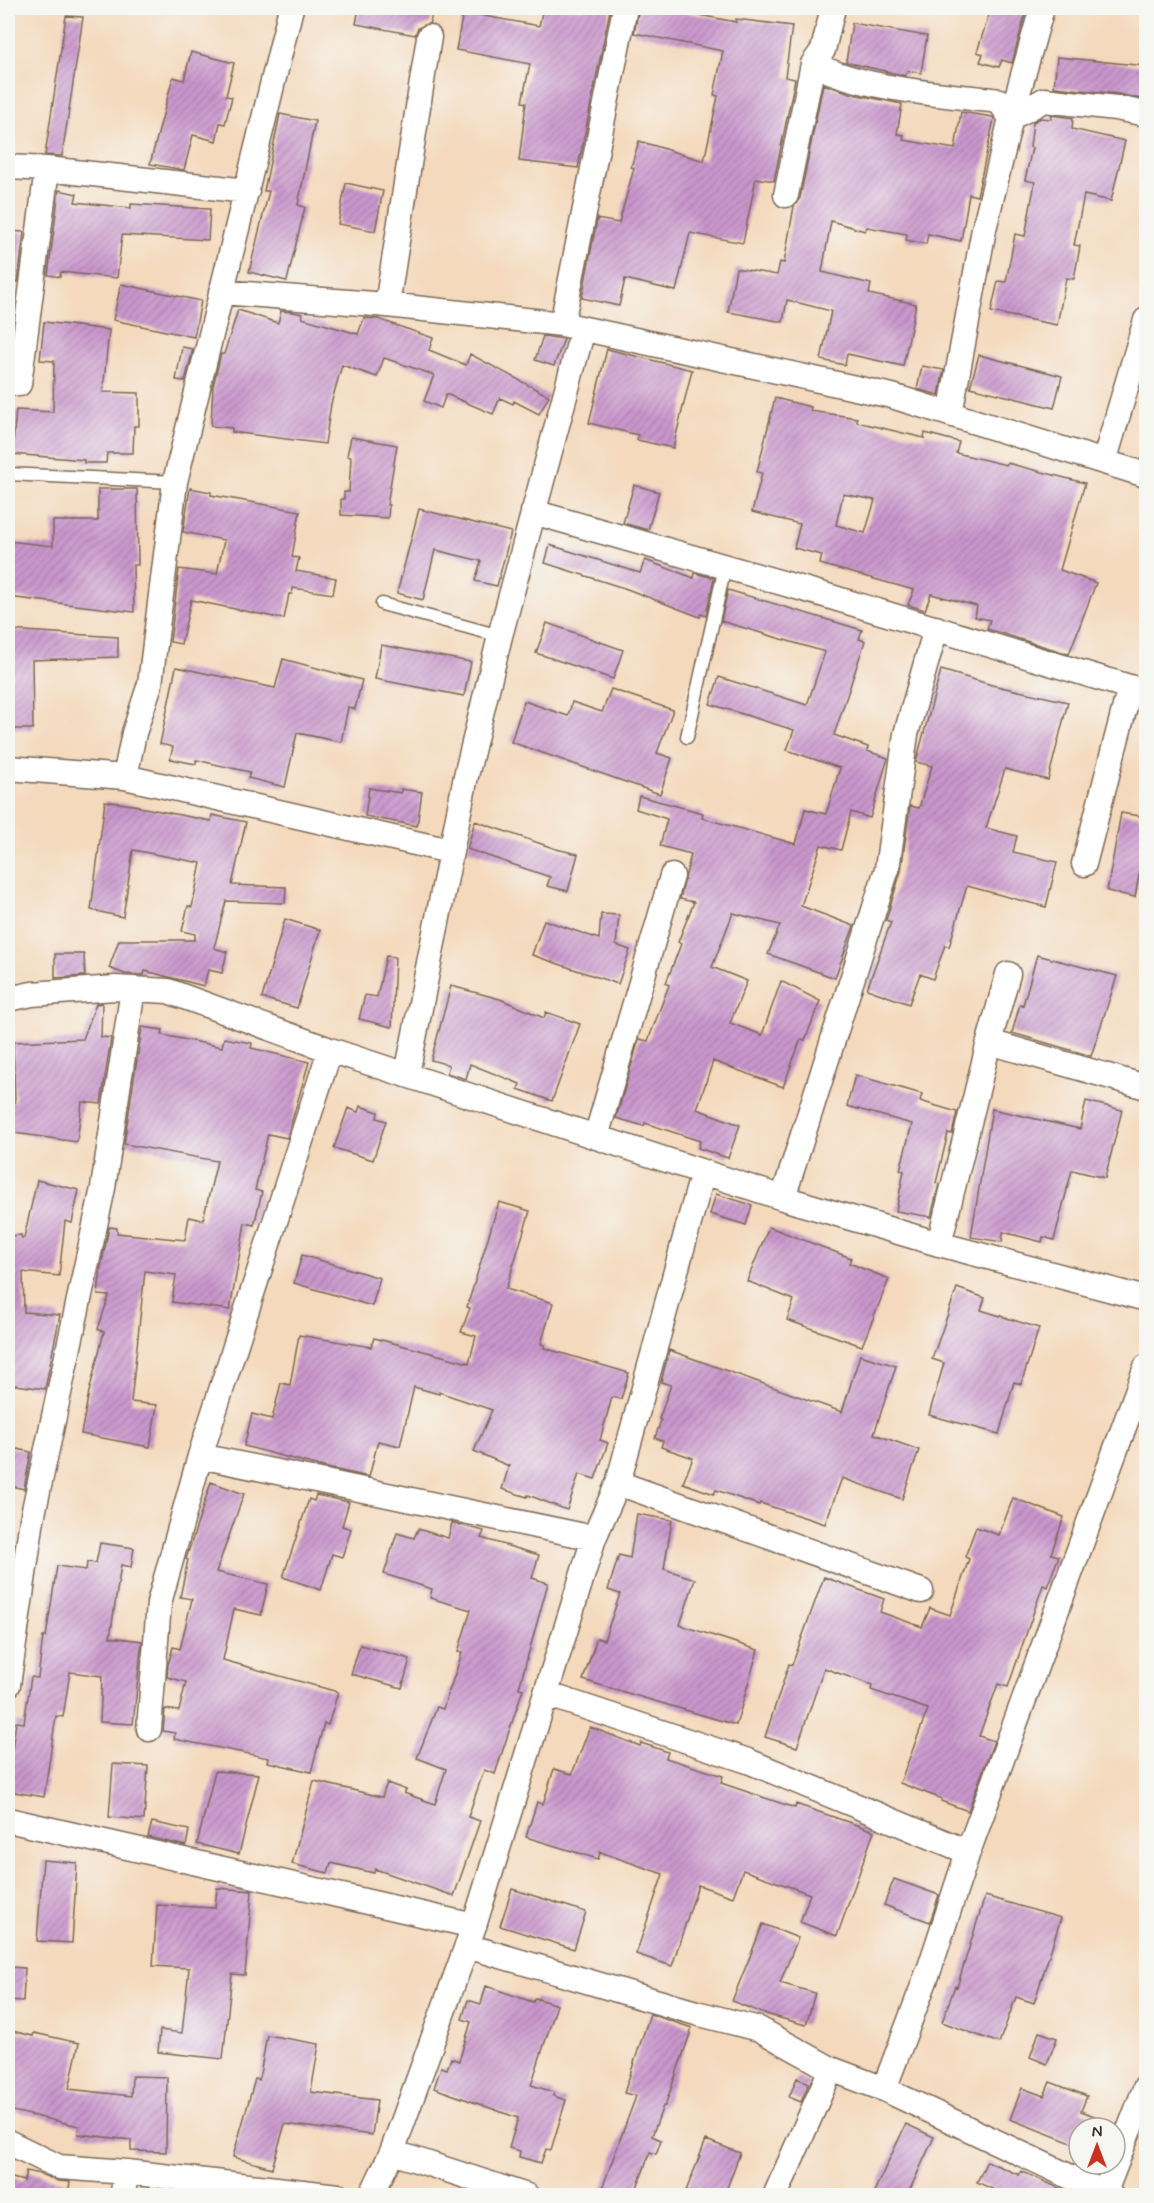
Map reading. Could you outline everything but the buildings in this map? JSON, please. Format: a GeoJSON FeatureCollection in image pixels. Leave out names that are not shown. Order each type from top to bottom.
{"type":"FeatureCollection","features":[{"type":"Feature","properties":{"kind":"street"},"geometry":{"type":"LineString","coordinates":[[125,777],[134,733],[150,684],[175,482],[291,8]]}},
{"type":"Feature","properties":{"kind":"street"},"geometry":{"type":"LineString","coordinates":[[407,1074],[450,851],[500,636],[533,512],[573,327],[625,8]]}},
{"type":"Feature","properties":{"kind":"street"},"geometry":{"type":"LineString","coordinates":[[786,195],[813,64],[823,50],[833,8]]}},
{"type":"Feature","properties":{"kind":"street"},"geometry":{"type":"LineString","coordinates":[[950,414],[984,229],[1011,118],[1042,8]]}},
{"type":"Feature","properties":{"kind":"street"},"geometry":{"type":"LineString","coordinates":[[387,305],[429,37]]}},
{"type":"Feature","properties":{"kind":"street"},"geometry":{"type":"LineString","coordinates":[[813,64],[832,74],[908,90],[999,101],[1011,118]]}},
{"type":"Feature","properties":{"kind":"street"},"geometry":{"type":"LineString","coordinates":[[1011,118],[1044,100],[1116,108],[1146,114]]}},
{"type":"Feature","properties":{"kind":"street"},"geometry":{"type":"LineString","coordinates":[[8,167],[47,169],[247,191]]}},
{"type":"Feature","properties":{"kind":"street"},"geometry":{"type":"LineString","coordinates":[[18,384],[47,169]]}},
{"type":"Feature","properties":{"kind":"street"},"geometry":{"type":"LineString","coordinates":[[221,292],[387,305],[573,327],[892,396],[1146,475]]}},
{"type":"Feature","properties":{"kind":"street"},"geometry":{"type":"LineString","coordinates":[[1104,462],[1146,320]]}},
{"type":"Feature","properties":{"kind":"street"},"geometry":{"type":"LineString","coordinates":[[533,512],[936,628],[1138,689],[1084,864]]}},
{"type":"Feature","properties":{"kind":"street"},"geometry":{"type":"LineString","coordinates":[[783,1198],[887,869],[906,734],[936,628]]}},
{"type":"Feature","properties":{"kind":"street"},"geometry":{"type":"LineString","coordinates":[[8,768],[125,777],[450,851]]}},
{"type":"Feature","properties":{"kind":"street"},"geometry":{"type":"LineString","coordinates":[[596,1137],[672,876]]}},
{"type":"Feature","properties":{"kind":"street"},"geometry":{"type":"LineString","coordinates":[[939,1244],[989,1041],[1008,974]]}},
{"type":"Feature","properties":{"kind":"street"},"geometry":{"type":"LineString","coordinates":[[8,999],[32,994],[114,988],[168,991],[330,1050],[783,1198],[939,1244],[1146,1299]]}},
{"type":"Feature","properties":{"kind":"street"},"geometry":{"type":"LineString","coordinates":[[8,1685],[32,1519],[103,1188],[133,989]]}},
{"type":"Feature","properties":{"kind":"street"},"geometry":{"type":"LineString","coordinates":[[989,1041],[1146,1087]]}},
{"type":"Feature","properties":{"kind":"street"},"geometry":{"type":"LineString","coordinates":[[148,1729],[159,1603],[200,1456],[330,1050]]}},
{"type":"Feature","properties":{"kind":"street"},"geometry":{"type":"LineString","coordinates":[[371,2196],[392,2152],[470,1936],[594,1538],[618,1484],[703,1172]]}},
{"type":"Feature","properties":{"kind":"street"},"geometry":{"type":"LineString","coordinates":[[884,2089],[929,1970],[968,1852],[1146,1367]]}},
{"type":"Feature","properties":{"kind":"street"},"geometry":{"type":"LineString","coordinates":[[200,1456],[594,1538]]}},
{"type":"Feature","properties":{"kind":"street"},"geometry":{"type":"LineString","coordinates":[[618,1484],[921,1591]]}},
{"type":"Feature","properties":{"kind":"street"},"geometry":{"type":"LineString","coordinates":[[546,1694],[748,1761],[968,1852]]}},
{"type":"Feature","properties":{"kind":"street"},"geometry":{"type":"LineString","coordinates":[[8,1820],[470,1936],[696,2013],[759,2029],[831,2069],[884,2089],[1108,2194],[1146,2086]]}},
{"type":"Feature","properties":{"kind":"street"},"geometry":{"type":"LineString","coordinates":[[775,2196],[831,2069]]}},
{"type":"Feature","properties":{"kind":"street"},"geometry":{"type":"LineString","coordinates":[[8,2142],[59,2167],[127,2172],[338,2196]]}},
{"type":"Feature","properties":{"kind":"street"},"geometry":{"type":"LineString","coordinates":[[392,2152],[527,2196]]}},
{"type":"Feature","properties":{"kind":"street"},"geometry":{"type":"LineString","coordinates":[[122,2196],[127,2172]]}},
{"type":"Feature","properties":{"kind":"lane"},"geometry":{"type":"LineString","coordinates":[[8,474],[175,482]]}},
{"type":"Feature","properties":{"kind":"lane"},"geometry":{"type":"LineString","coordinates":[[687,737],[725,567]]}},
{"type":"Feature","properties":{"kind":"lane"},"geometry":{"type":"LineString","coordinates":[[382,604],[500,636]]}}]}
